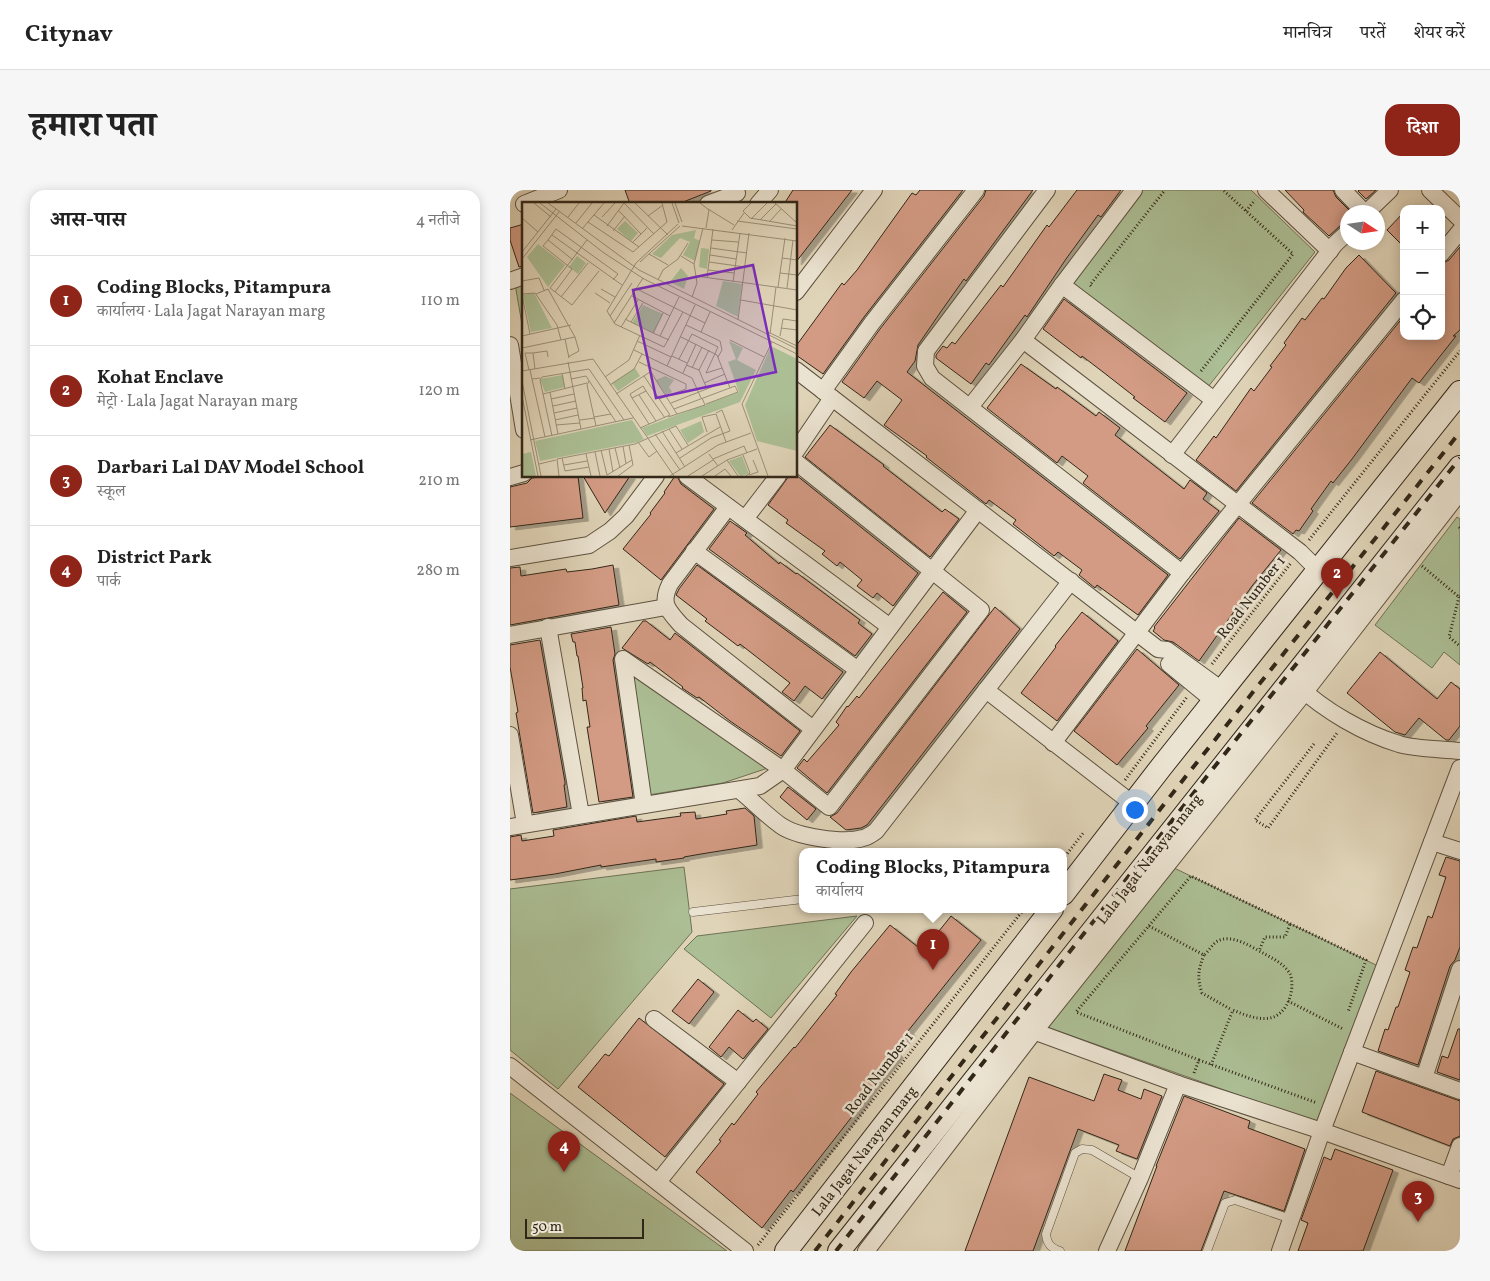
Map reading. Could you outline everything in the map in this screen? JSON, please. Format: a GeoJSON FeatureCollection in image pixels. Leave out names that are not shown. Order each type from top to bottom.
{"type":"FeatureCollection","features":[{"type":"Feature","properties":{"kind":"main road"},"geometry":{"type":"LineString","coordinates":[[1067,882],[1071,869],[1125,797],[1218,696],[1460,392]]}},
{"type":"Feature","properties":{"kind":"main road","name":"Lala Jagat Narayan marg"},"geometry":{"type":"LineString","coordinates":[[839,1251],[1026,1029],[1298,685],[1460,468]]}},
{"type":"Feature","properties":{"kind":"main road","name":"Lala Jagat Narayan marg"},"geometry":{"type":"LineString","coordinates":[[786,1251],[1049,913]]}},
{"type":"Feature","properties":{"kind":"street"},"geometry":{"type":"LineString","coordinates":[[529,202],[559,190]]}},
{"type":"Feature","properties":{"kind":"street"},"geometry":{"type":"LineString","coordinates":[[760,202],[770,190]]}},
{"type":"Feature","properties":{"kind":"street"},"geometry":{"type":"LineString","coordinates":[[798,289],[874,190]]}},
{"type":"Feature","properties":{"kind":"street"},"geometry":{"type":"LineString","coordinates":[[798,447],[828,394],[872,323],[976,190]]}},
{"type":"Feature","properties":{"kind":"street"},"geometry":{"type":"LineString","coordinates":[[1047,190],[926,351],[925,366],[932,378],[1182,573]]}},
{"type":"Feature","properties":{"kind":"street"},"geometry":{"type":"LineString","coordinates":[[970,408],[1134,190]]}},
{"type":"Feature","properties":{"kind":"street"},"geometry":{"type":"LineString","coordinates":[[1266,190],[1330,251]]}},
{"type":"Feature","properties":{"kind":"street"},"geometry":{"type":"LineString","coordinates":[[1343,190],[1359,205]]}},
{"type":"Feature","properties":{"kind":"street"},"geometry":{"type":"LineString","coordinates":[[1374,205],[1390,190]]}},
{"type":"Feature","properties":{"kind":"street"},"geometry":{"type":"LineString","coordinates":[[1430,190],[1460,219]]}},
{"type":"Feature","properties":{"kind":"street"},"geometry":{"type":"LineString","coordinates":[[715,202],[738,195]]}},
{"type":"Feature","properties":{"kind":"street"},"geometry":{"type":"LineString","coordinates":[[510,209],[522,205]]}},
{"type":"Feature","properties":{"kind":"street"},"geometry":{"type":"LineString","coordinates":[[1444,250],[1460,231]]}},
{"type":"Feature","properties":{"kind":"street"},"geometry":{"type":"LineString","coordinates":[[1172,455],[1340,240]]}},
{"type":"Feature","properties":{"kind":"street"},"geometry":{"type":"LineString","coordinates":[[510,281],[522,277]]}},
{"type":"Feature","properties":{"kind":"street"},"geometry":{"type":"LineString","coordinates":[[1062,285],[1214,400]]}},
{"type":"Feature","properties":{"kind":"street"},"geometry":{"type":"LineString","coordinates":[[1053,743],[1138,634],[1182,573],[1400,305]]}},
{"type":"Feature","properties":{"kind":"street"},"geometry":{"type":"LineString","coordinates":[[1023,340],[1300,552],[1318,570]]}},
{"type":"Feature","properties":{"kind":"street"},"geometry":{"type":"LineString","coordinates":[[510,345],[522,418]]}},
{"type":"Feature","properties":{"kind":"street"},"geometry":{"type":"LineString","coordinates":[[798,372],[1138,634],[1158,649],[1167,650],[1199,681],[1218,696]]}},
{"type":"Feature","properties":{"kind":"street"},"geometry":{"type":"LineString","coordinates":[[644,805],[624,659],[783,770],[829,807],[980,610],[933,570],[798,464]]}},
{"type":"Feature","properties":{"kind":"street"},"geometry":{"type":"LineString","coordinates":[[510,558],[589,545],[610,532],[626,516],[654,478]]}},
{"type":"Feature","properties":{"kind":"street"},"geometry":{"type":"LineString","coordinates":[[690,478],[890,627]]}},
{"type":"Feature","properties":{"kind":"street"},"geometry":{"type":"LineString","coordinates":[[745,519],[776,478]]}},
{"type":"Feature","properties":{"kind":"street"},"geometry":{"type":"LineString","coordinates":[[1460,492],[1410,556],[1298,685],[1346,721],[1400,745],[1460,751]]}},
{"type":"Feature","properties":{"kind":"street"},"geometry":{"type":"LineString","coordinates":[[728,507],[670,584],[664,594],[666,607],[681,626],[813,729]]}},
{"type":"Feature","properties":{"kind":"street"},"geometry":{"type":"LineString","coordinates":[[510,735],[517,826],[760,786],[783,770],[978,510]]}},
{"type":"Feature","properties":{"kind":"street"},"geometry":{"type":"LineString","coordinates":[[694,551],[858,670]]}},
{"type":"Feature","properties":{"kind":"street"},"geometry":{"type":"LineString","coordinates":[[739,790],[781,826],[796,834],[849,840],[866,838],[876,831],[1071,581]]}},
{"type":"Feature","properties":{"kind":"street"},"geometry":{"type":"LineString","coordinates":[[510,634],[666,607]]}},
{"type":"Feature","properties":{"kind":"street"},"geometry":{"type":"LineString","coordinates":[[548,626],[581,815]]}},
{"type":"Feature","properties":{"kind":"street"},"geometry":{"type":"LineString","coordinates":[[986,690],[1125,797]]}},
{"type":"Feature","properties":{"kind":"street"},"geometry":{"type":"LineString","coordinates":[[1280,1251],[1322,1131],[1460,768]]}},
{"type":"Feature","properties":{"kind":"street"},"geometry":{"type":"LineString","coordinates":[[1432,842],[1460,851]]}},
{"type":"Feature","properties":{"kind":"street"},"geometry":{"type":"LineString","coordinates":[[658,1182],[865,923]]}},
{"type":"Feature","properties":{"kind":"street"},"geometry":{"type":"LineString","coordinates":[[1424,1078],[1460,969]]}},
{"type":"Feature","properties":{"kind":"street"},"geometry":{"type":"LineString","coordinates":[[654,1018],[738,1082]]}},
{"type":"Feature","properties":{"kind":"street"},"geometry":{"type":"LineString","coordinates":[[866,1251],[1026,1029],[1182,1085],[1322,1131],[1455,1178],[1460,1146]]}},
{"type":"Feature","properties":{"kind":"street"},"geometry":{"type":"LineString","coordinates":[[1352,1052],[1460,1091]]}},
{"type":"Feature","properties":{"kind":"street"},"geometry":{"type":"LineString","coordinates":[[510,1066],[745,1251]]}},
{"type":"Feature","properties":{"kind":"street"},"geometry":{"type":"LineString","coordinates":[[1107,1251],[1182,1085]]}},
{"type":"Feature","properties":{"kind":"lane"},"geometry":{"type":"LineString","coordinates":[[693,912],[799,899]]}},
{"type":"Feature","properties":{"kind":"lane"},"geometry":{"type":"LineString","coordinates":[[1060,1251],[1049,1245],[1046,1234],[1075,1154],[1082,1149],[1092,1150],[1140,1178]]}},
{"type":"Feature","properties":{"kind":"lane"},"geometry":{"type":"LineString","coordinates":[[1207,1251],[1225,1203],[1228,1200],[1236,1200],[1292,1219]]}},
{"type":"Feature","properties":{"kind":"path"},"geometry":{"type":"LineString","coordinates":[[1097,291],[1090,285],[1165,190]]}},
{"type":"Feature","properties":{"kind":"path"},"geometry":{"type":"LineString","coordinates":[[1194,366],[1201,372],[1293,254],[1223,190]]}},
{"type":"Feature","properties":{"kind":"path","name":"Road Number 1"},"geometry":{"type":"LineString","coordinates":[[1125,797],[1199,681],[1460,351]]}},
{"type":"Feature","properties":{"kind":"path"},"geometry":{"type":"LineString","coordinates":[[1410,556],[1459,597],[1449,637],[1460,646]]}},
{"type":"Feature","properties":{"kind":"path"},"geometry":{"type":"LineString","coordinates":[[1314,744],[1255,820],[1268,828],[1346,721]]}},
{"type":"Feature","properties":{"kind":"path"},"geometry":{"type":"LineString","coordinates":[[1071,869],[1090,826]]}},
{"type":"Feature","properties":{"kind":"path"},"geometry":{"type":"LineString","coordinates":[[1288,1001],[1342,1031],[1366,960],[1191,876],[1076,1012],[1316,1104],[1320,1095]]}},
{"type":"Feature","properties":{"kind":"path","name":"Road Number 1"},"geometry":{"type":"LineString","coordinates":[[752,1251],[1021,913]]}},
{"type":"Feature","properties":{"kind":"path"},"geometry":{"type":"LineString","coordinates":[[1259,951],[1265,938],[1285,937],[1290,924]]}},
{"type":"Feature","properties":{"kind":"path"},"geometry":{"type":"LineString","coordinates":[[1149,926],[1204,956]]}},
{"type":"Feature","properties":{"kind":"path"},"geometry":{"type":"LineString","coordinates":[[1229,939],[1244,943],[1259,951],[1279,963],[1290,975],[1292,985],[1288,1001],[1277,1016],[1263,1020],[1245,1016],[1202,993],[1198,980],[1200,966],[1204,956],[1218,941],[1229,939]]}},
{"type":"Feature","properties":{"kind":"path"},"geometry":{"type":"LineString","coordinates":[[1211,1065],[1233,1010]]}},
{"type":"Feature","properties":{"kind":"path"},"geometry":{"type":"LineString","coordinates":[[1182,1085],[1199,1060]]}},
{"type":"Feature","properties":{"kind":"green space"},"geometry":{"type":"Polygon","coordinates":[[[1134,190],[1251,190],[1315,252],[1200,397],[1059,289],[1134,190]]]}},
{"type":"Feature","properties":{"kind":"green space"},"geometry":{"type":"Polygon","coordinates":[[[522,275],[522,324],[514,278],[522,275]]]}},
{"type":"Feature","properties":{"kind":"green space"},"geometry":{"type":"Polygon","coordinates":[[[1457,517],[1460,519],[1460,665],[1444,652],[1432,668],[1375,625],[1457,517]]]}},
{"type":"Feature","properties":{"kind":"green space"},"geometry":{"type":"Polygon","coordinates":[[[633,665],[768,768],[723,783],[642,796],[633,665]]]}},
{"type":"Feature","properties":{"kind":"green space"},"geometry":{"type":"Polygon","coordinates":[[[684,867],[692,932],[558,1089],[510,1050],[510,889],[684,867]]]}},
{"type":"Feature","properties":{"kind":"green space"},"geometry":{"type":"Polygon","coordinates":[[[1172,867],[1378,966],[1317,1123],[1047,1027],[1172,867]]]}},
{"type":"Feature","properties":{"kind":"green space"},"geometry":{"type":"Polygon","coordinates":[[[857,916],[771,1018],[684,949],[697,936],[857,916]]]}},
{"type":"Feature","properties":{"kind":"green space"},"geometry":{"type":"Polygon","coordinates":[[[510,1093],[727,1251],[510,1251],[510,1093]]]}},
{"type":"Feature","properties":{"kind":"building"},"geometry":{"type":"Polygon","coordinates":[[[625,190],[711,190],[683,202],[629,202],[625,190]]]}},
{"type":"Feature","properties":{"kind":"building"},"geometry":{"type":"Polygon","coordinates":[[[793,190],[852,190],[798,259],[798,202],[785,202],[793,190]]]}},
{"type":"Feature","properties":{"kind":"building"},"geometry":{"type":"Polygon","coordinates":[[[920,190],[963,190],[864,317],[823,374],[798,356],[798,343],[842,283],[844,285],[857,270],[912,193],[916,195],[920,190]]]}},
{"type":"Feature","properties":{"kind":"building"},"geometry":{"type":"Polygon","coordinates":[[[986,190],[1033,190],[966,281],[964,279],[942,310],[918,345],[915,361],[907,372],[1168,575],[1138,615],[1097,585],[1095,588],[1079,575],[1082,570],[1058,552],[1054,556],[1013,524],[1016,520],[989,500],[986,504],[927,456],[884,425],[902,400],[877,381],[864,398],[842,382],[880,329],[984,196],[986,190]]]}},
{"type":"Feature","properties":{"kind":"building"},"geometry":{"type":"Polygon","coordinates":[[[1077,190],[1121,190],[1101,217],[1098,215],[1027,317],[1025,315],[989,365],[986,363],[971,384],[936,358],[936,355],[943,346],[947,348],[952,342],[955,344],[1001,285],[1003,287],[1047,225],[1049,227],[1077,190]]]}},
{"type":"Feature","properties":{"kind":"building"},"geometry":{"type":"Polygon","coordinates":[[[1285,190],[1333,190],[1336,197],[1344,205],[1340,205],[1340,226],[1329,236],[1303,212],[1304,210],[1285,190]]]}},
{"type":"Feature","properties":{"kind":"building"},"geometry":{"type":"Polygon","coordinates":[[[1359,190],[1376,190],[1366,199],[1359,190]]]}},
{"type":"Feature","properties":{"kind":"building"},"geometry":{"type":"Polygon","coordinates":[[[1400,216],[1400,243],[1387,230],[1400,216]]]}},
{"type":"Feature","properties":{"kind":"building"},"geometry":{"type":"Polygon","coordinates":[[[522,225],[522,266],[519,267],[510,240],[510,228],[522,225]]]}},
{"type":"Feature","properties":{"kind":"building"},"geometry":{"type":"Polygon","coordinates":[[[1460,247],[1460,330],[1453,336],[1456,336],[1419,383],[1412,378],[1352,459],[1333,483],[1331,481],[1311,509],[1313,511],[1299,531],[1296,530],[1293,534],[1252,503],[1400,321],[1400,340],[1445,340],[1445,262],[1460,247]]]}},
{"type":"Feature","properties":{"kind":"building"},"geometry":{"type":"Polygon","coordinates":[[[1359,255],[1396,293],[1236,491],[1196,460],[1214,436],[1216,438],[1251,388],[1254,391],[1272,367],[1270,366],[1286,345],[1284,343],[1302,318],[1305,320],[1322,298],[1324,299],[1346,268],[1359,255]]]}},
{"type":"Feature","properties":{"kind":"building"},"geometry":{"type":"Polygon","coordinates":[[[1064,299],[1187,393],[1165,422],[1103,372],[1043,329],[1064,299]]]}},
{"type":"Feature","properties":{"kind":"building"},"geometry":{"type":"Polygon","coordinates":[[[1021,364],[1056,389],[1057,387],[1096,416],[1099,412],[1120,428],[1115,435],[1184,489],[1190,480],[1207,493],[1203,499],[1219,511],[1180,559],[1083,483],[1088,476],[1062,456],[1057,463],[987,408],[1021,364]]]}},
{"type":"Feature","properties":{"kind":"building"},"geometry":{"type":"Polygon","coordinates":[[[830,425],[884,465],[942,512],[945,509],[959,519],[930,557],[805,457],[830,425]]]}},
{"type":"Feature","properties":{"kind":"building"},"geometry":{"type":"Polygon","coordinates":[[[798,477],[918,573],[893,606],[877,593],[873,598],[857,586],[862,580],[840,562],[837,566],[822,554],[825,551],[786,523],[788,520],[768,505],[788,478],[798,477]]]}},
{"type":"Feature","properties":{"kind":"building"},"geometry":{"type":"Polygon","coordinates":[[[532,478],[578,478],[583,518],[510,527],[510,487],[527,483],[532,478]]]}},
{"type":"Feature","properties":{"kind":"building"},"geometry":{"type":"Polygon","coordinates":[[[584,478],[629,478],[605,513],[584,478]]]}},
{"type":"Feature","properties":{"kind":"building"},"geometry":{"type":"Polygon","coordinates":[[[674,478],[678,478],[681,484],[714,509],[661,580],[623,549],[651,514],[674,478]]]}},
{"type":"Feature","properties":{"kind":"building"},"geometry":{"type":"Polygon","coordinates":[[[1239,518],[1281,550],[1252,586],[1199,661],[1173,642],[1164,640],[1153,631],[1154,627],[1239,518]]]}},
{"type":"Feature","properties":{"kind":"building"},"geometry":{"type":"Polygon","coordinates":[[[730,521],[747,533],[745,535],[779,564],[780,562],[797,573],[860,620],[858,623],[872,634],[855,656],[709,549],[730,521]]]}},
{"type":"Feature","properties":{"kind":"building"},"geometry":{"type":"Polygon","coordinates":[[[613,565],[619,605],[510,625],[510,568],[520,567],[521,576],[566,569],[567,572],[613,565]]]}},
{"type":"Feature","properties":{"kind":"building"},"geometry":{"type":"Polygon","coordinates":[[[697,565],[843,672],[822,699],[805,686],[794,701],[782,692],[790,683],[740,644],[738,646],[705,621],[707,619],[676,595],[697,565]]]}},
{"type":"Feature","properties":{"kind":"building"},"geometry":{"type":"Polygon","coordinates":[[[943,592],[967,612],[827,793],[797,768],[804,759],[807,762],[839,725],[836,722],[847,706],[857,696],[859,698],[943,592]]]}},
{"type":"Feature","properties":{"kind":"building"},"geometry":{"type":"Polygon","coordinates":[[[995,607],[1020,629],[867,825],[861,828],[846,830],[830,817],[837,813],[995,607]]]}},
{"type":"Feature","properties":{"kind":"building"},"geometry":{"type":"Polygon","coordinates":[[[1082,612],[1118,641],[1057,721],[1021,693],[1082,612]]]}},
{"type":"Feature","properties":{"kind":"building"},"geometry":{"type":"Polygon","coordinates":[[[643,621],[646,621],[670,640],[675,633],[800,731],[781,756],[699,697],[697,698],[682,688],[650,662],[648,664],[622,648],[643,621]]]}},
{"type":"Feature","properties":{"kind":"building"},"geometry":{"type":"Polygon","coordinates":[[[611,627],[615,654],[613,660],[633,797],[599,802],[587,727],[590,727],[586,700],[583,701],[578,656],[571,634],[611,627]]]}},
{"type":"Feature","properties":{"kind":"building"},"geometry":{"type":"Polygon","coordinates":[[[540,640],[565,782],[567,807],[533,813],[516,713],[518,712],[510,667],[510,645],[540,640]]]}},
{"type":"Feature","properties":{"kind":"building"},"geometry":{"type":"Polygon","coordinates":[[[1137,649],[1179,685],[1146,726],[1148,728],[1117,765],[1074,731],[1137,649]]]}},
{"type":"Feature","properties":{"kind":"building"},"geometry":{"type":"Polygon","coordinates":[[[1380,652],[1437,699],[1451,682],[1460,689],[1460,726],[1449,740],[1446,740],[1419,718],[1405,735],[1395,732],[1347,693],[1380,652]]]}},
{"type":"Feature","properties":{"kind":"building"},"geometry":{"type":"Polygon","coordinates":[[[788,787],[816,809],[807,820],[780,797],[788,787]]]}},
{"type":"Feature","properties":{"kind":"building"},"geometry":{"type":"Polygon","coordinates":[[[745,808],[754,816],[757,845],[656,862],[656,859],[601,867],[601,865],[510,880],[510,837],[521,835],[522,841],[554,836],[553,830],[636,816],[637,822],[681,816],[680,813],[695,812],[696,819],[727,814],[726,811],[745,808]]]}},
{"type":"Feature","properties":{"kind":"building"},"geometry":{"type":"Polygon","coordinates":[[[1446,857],[1460,861],[1460,947],[1455,960],[1450,966],[1418,1065],[1378,1051],[1385,1029],[1388,1030],[1396,1007],[1398,1007],[1410,972],[1405,970],[1413,947],[1417,948],[1428,916],[1432,918],[1446,877],[1439,875],[1446,857]]]}},
{"type":"Feature","properties":{"kind":"building"},"geometry":{"type":"Polygon","coordinates":[[[951,916],[981,940],[908,1031],[910,1033],[895,1052],[898,1055],[866,1095],[854,1114],[793,1192],[791,1190],[762,1228],[696,1172],[721,1141],[719,1140],[732,1123],[734,1125],[758,1094],[756,1092],[795,1048],[837,995],[835,994],[851,972],[890,925],[923,951],[951,916]]]}},
{"type":"Feature","properties":{"kind":"building"},"geometry":{"type":"Polygon","coordinates":[[[698,979],[714,992],[689,1024],[672,1011],[698,979]]]}},
{"type":"Feature","properties":{"kind":"building"},"geometry":{"type":"Polygon","coordinates":[[[738,1010],[753,1022],[756,1019],[768,1029],[743,1059],[729,1047],[721,1057],[709,1047],[738,1010]]]}},
{"type":"Feature","properties":{"kind":"building"},"geometry":{"type":"Polygon","coordinates":[[[639,1018],[724,1084],[665,1157],[578,1087],[605,1054],[609,1056],[639,1018]]]}},
{"type":"Feature","properties":{"kind":"building"},"geometry":{"type":"Polygon","coordinates":[[[1458,1029],[1460,1029],[1460,1080],[1437,1072],[1442,1056],[1448,1058],[1458,1029]]]}},
{"type":"Feature","properties":{"kind":"building"},"geometry":{"type":"Polygon","coordinates":[[[1376,1071],[1460,1101],[1460,1136],[1453,1139],[1450,1146],[1362,1112],[1376,1071]]]}},
{"type":"Feature","properties":{"kind":"building"},"geometry":{"type":"Polygon","coordinates":[[[1104,1074],[1122,1080],[1118,1090],[1141,1099],[1144,1089],[1162,1096],[1137,1159],[1116,1151],[1119,1145],[1078,1129],[1033,1251],[965,1251],[1029,1077],[1094,1101],[1104,1074]]]}},
{"type":"Feature","properties":{"kind":"building"},"geometry":{"type":"Polygon","coordinates":[[[1184,1096],[1250,1121],[1248,1128],[1305,1149],[1284,1211],[1224,1191],[1201,1251],[1125,1251],[1156,1166],[1184,1096]]]}},
{"type":"Feature","properties":{"kind":"building"},"geometry":{"type":"Polygon","coordinates":[[[1335,1149],[1393,1170],[1363,1251],[1298,1251],[1308,1223],[1301,1220],[1324,1157],[1331,1160],[1335,1149]]]}},
{"type":"Feature","properties":{"kind":"railway"},"geometry":{"type":"LineString","coordinates":[[815,1251],[1183,780],[1460,432]]}},
{"type":"Feature","properties":{"kind":"railway"},"geometry":{"type":"LineString","coordinates":[[836,1251],[1196,790],[1460,458]]}},
{"type":"Feature","properties":{"kind":"place","name":"Kohat Enclave"},"geometry":{"type":"Point","coordinates":[1337,599]}},
{"type":"Feature","properties":{"kind":"place","name":"Coding Blocks, Pitampura"},"geometry":{"type":"Point","coordinates":[933,970]}},
{"type":"Feature","properties":{"kind":"place","name":"District Park"},"geometry":{"type":"Point","coordinates":[564,1172]}},
{"type":"Feature","properties":{"kind":"place","name":"Darbari Lal DAV Model School"},"geometry":{"type":"Point","coordinates":[1418,1222]}}]}
